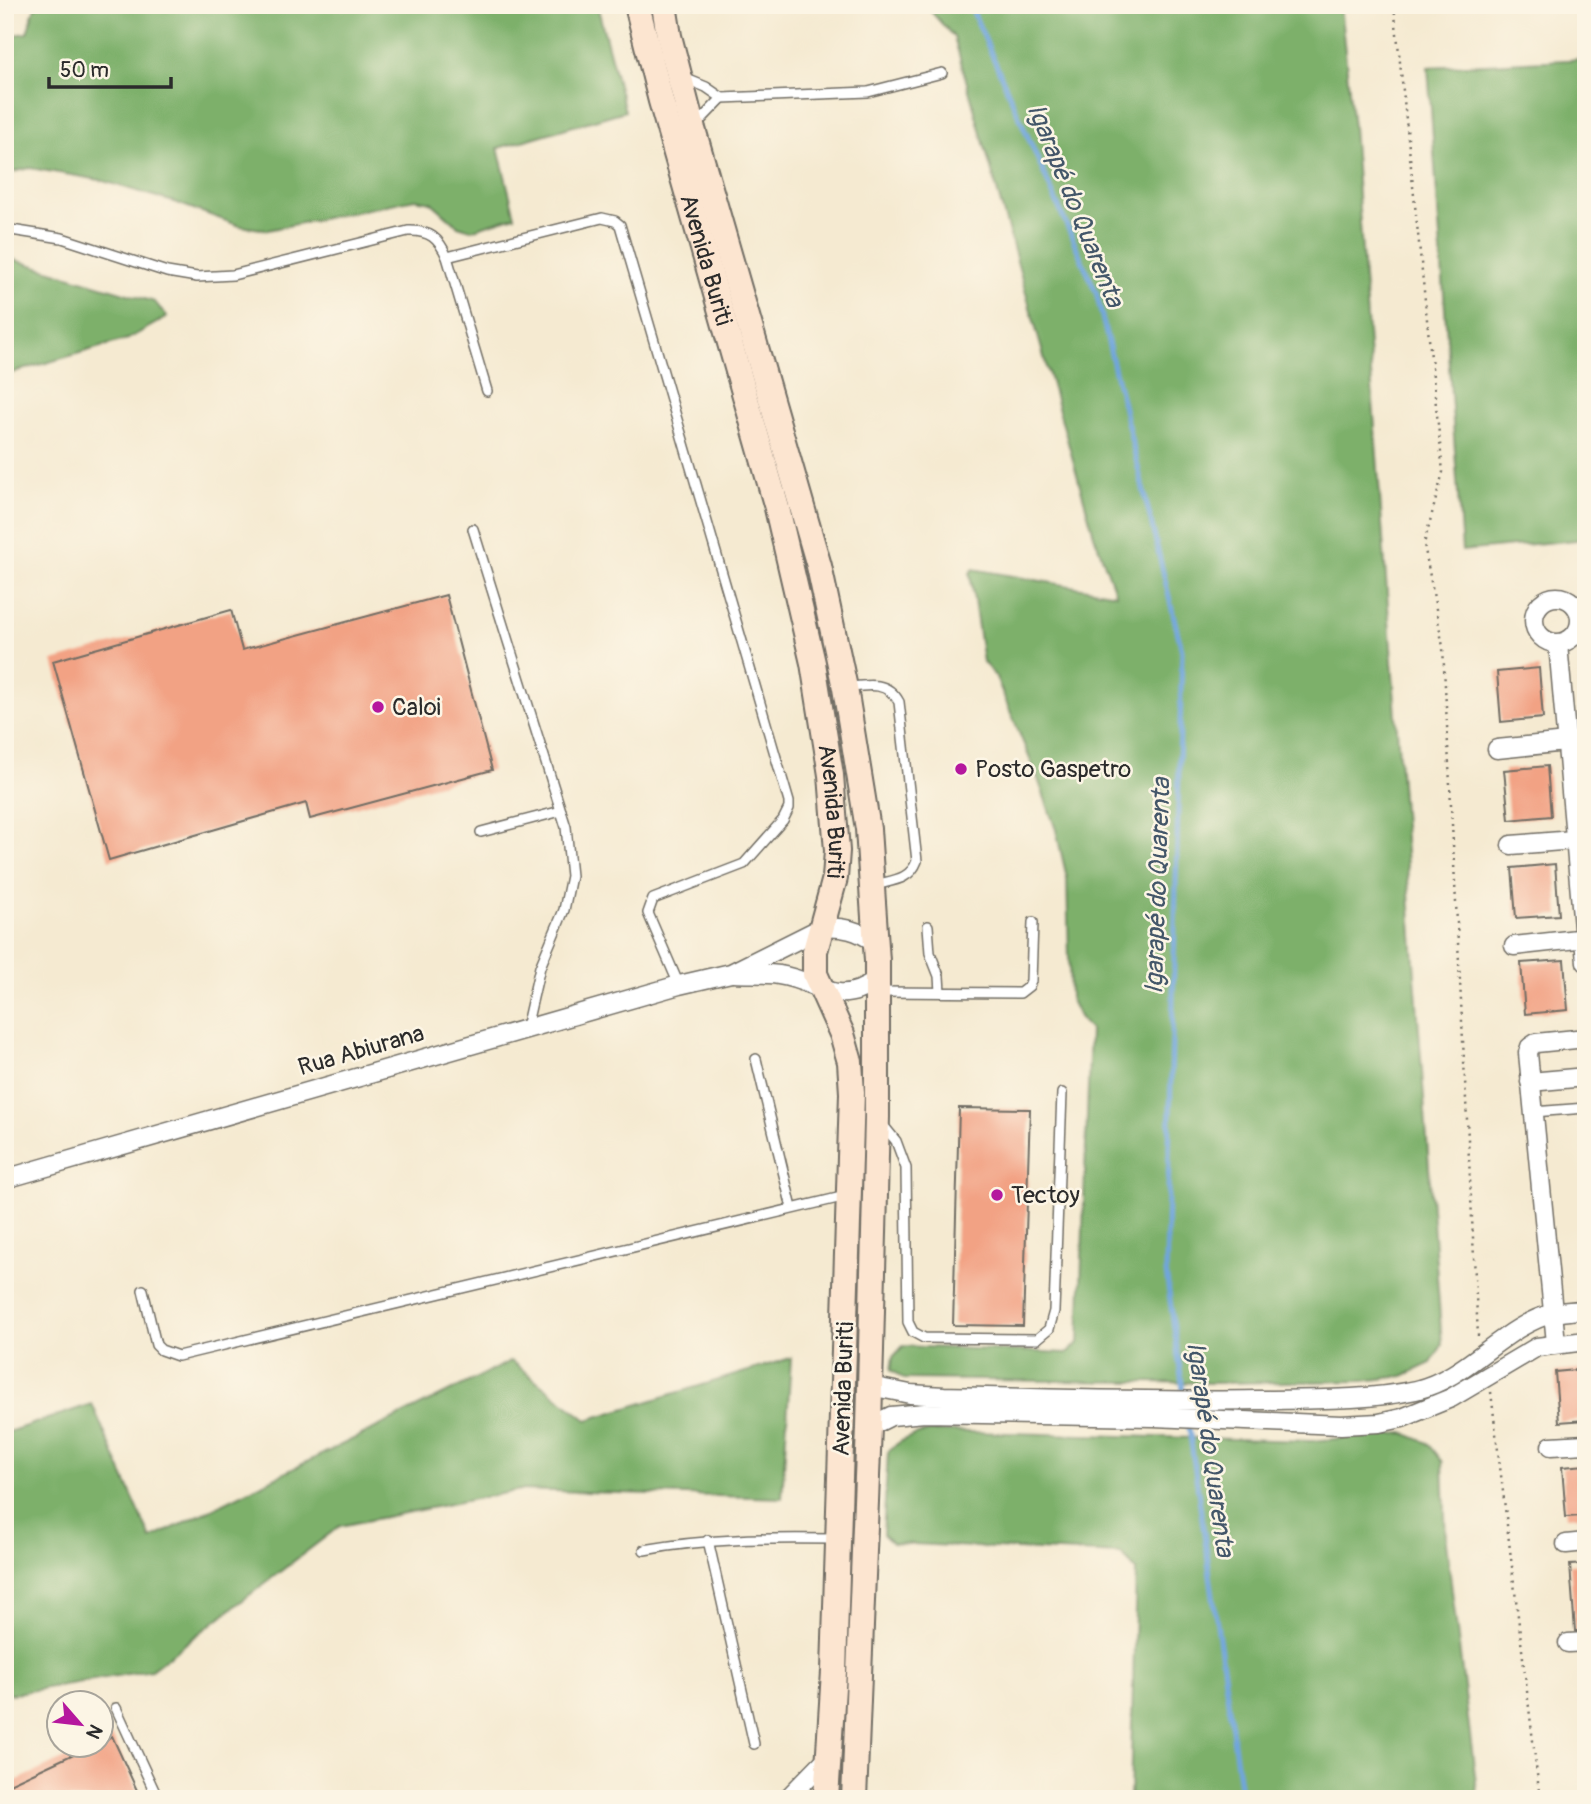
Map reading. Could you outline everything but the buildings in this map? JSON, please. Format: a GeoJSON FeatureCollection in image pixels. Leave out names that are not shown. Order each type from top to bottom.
{"type":"FeatureCollection","features":[{"type":"Feature","properties":{"kind":"main road","name":"Avenida Buriti"},"geometry":{"type":"LineString","coordinates":[[637,5],[661,102],[777,508],[813,663],[831,775],[837,851],[835,878],[815,951],[815,974],[842,1034],[850,1062],[852,1093],[834,1671],[826,1799]]}},
{"type":"Feature","properties":{"kind":"main road","name":"Avenida Buriti"},"geometry":{"type":"LineString","coordinates":[[664,5],[693,129],[819,566],[861,777],[873,885],[877,986],[877,1118],[869,1427],[854,1799]]}},
{"type":"Feature","properties":{"kind":"street"},"geometry":{"type":"LineString","coordinates":[[1558,644],[1567,741],[1581,840],[1586,962]]}},
{"type":"Feature","properties":{"kind":"street"},"geometry":{"type":"LineString","coordinates":[[1497,749],[1586,740]]}},
{"type":"Feature","properties":{"kind":"street"},"geometry":{"type":"LineString","coordinates":[[1511,845],[1581,840]]}},
{"type":"Feature","properties":{"kind":"street"},"geometry":{"type":"LineString","coordinates":[[821,928],[837,926],[851,929],[876,943]]}},
{"type":"Feature","properties":{"kind":"street","name":"Rua Abiurana"},"geometry":{"type":"LineString","coordinates":[[5,1179],[526,1028],[678,985],[731,973],[821,928]]}},
{"type":"Feature","properties":{"kind":"street"},"geometry":{"type":"LineString","coordinates":[[1514,946],[1585,938]]}},
{"type":"Feature","properties":{"kind":"street","name":"Rua Abiurana"},"geometry":{"type":"LineString","coordinates":[[731,973],[780,975],[821,989],[850,994],[877,986]]}},
{"type":"Feature","properties":{"kind":"street"},"geometry":{"type":"LineString","coordinates":[[1556,1343],[1528,1053],[1530,1046],[1536,1043],[1586,1038]]}},
{"type":"Feature","properties":{"kind":"street"},"geometry":{"type":"LineString","coordinates":[[1530,1082],[1586,1077]]}},
{"type":"Feature","properties":{"kind":"street"},"geometry":{"type":"LineString","coordinates":[[869,1427],[891,1416],[925,1412],[1154,1409],[1208,1401],[1365,1398],[1395,1394],[1419,1389],[1451,1376],[1507,1337],[1553,1313],[1586,1309]]}},
{"type":"Feature","properties":{"kind":"street"},"geometry":{"type":"LineString","coordinates":[[870,1386],[910,1394],[1154,1409],[1203,1419],[1341,1425],[1378,1423],[1423,1411],[1451,1398],[1537,1347],[1586,1341]]}},
{"type":"Feature","properties":{"kind":"street"},"geometry":{"type":"LineString","coordinates":[[1551,1446],[1586,1444]]}},
{"type":"Feature","properties":{"kind":"street"},"geometry":{"type":"LineString","coordinates":[[1566,1544],[1586,1542]]}},
{"type":"Feature","properties":{"kind":"street"},"geometry":{"type":"LineString","coordinates":[[787,1799],[828,1757]]}},
{"type":"Feature","properties":{"kind":"lane"},"geometry":{"type":"LineString","coordinates":[[679,76],[706,87],[722,98],[868,92],[942,73]]}},
{"type":"Feature","properties":{"kind":"lane"},"geometry":{"type":"LineString","coordinates":[[693,129],[722,98]]}},
{"type":"Feature","properties":{"kind":"lane"},"geometry":{"type":"LineString","coordinates":[[447,257],[602,218],[609,218],[620,225],[789,802],[783,820],[744,864],[653,899],[648,913],[678,985]]}},
{"type":"Feature","properties":{"kind":"lane"},"geometry":{"type":"LineString","coordinates":[[5,229],[62,238],[167,272],[197,277],[233,275],[408,231],[427,233],[436,237],[447,257],[487,391]]}},
{"type":"Feature","properties":{"kind":"lane"},"geometry":{"type":"LineString","coordinates":[[473,529],[566,827],[570,876],[564,910],[540,967],[526,1028]]}},
{"type":"Feature","properties":{"kind":"lane"},"geometry":{"type":"LineString","coordinates":[[845,688],[881,685],[894,694],[898,702],[917,861],[910,874],[873,885]]}},
{"type":"Feature","properties":{"kind":"lane"},"geometry":{"type":"LineString","coordinates":[[481,831],[561,811]]}},
{"type":"Feature","properties":{"kind":"lane"},"geometry":{"type":"LineString","coordinates":[[877,986],[940,992],[1020,993],[1031,981],[1033,922]]}},
{"type":"Feature","properties":{"kind":"lane"},"geometry":{"type":"LineString","coordinates":[[928,926],[930,953],[939,976],[940,992]]}},
{"type":"Feature","properties":{"kind":"lane"},"geometry":{"type":"LineString","coordinates":[[756,1059],[792,1208]]}},
{"type":"Feature","properties":{"kind":"lane"},"geometry":{"type":"LineString","coordinates":[[877,1118],[896,1141],[906,1168],[908,1322],[913,1332],[924,1338],[1037,1339],[1049,1329],[1054,1311],[1062,1093]]}},
{"type":"Feature","properties":{"kind":"lane"},"geometry":{"type":"LineString","coordinates":[[1533,1112],[1586,1108]]}},
{"type":"Feature","properties":{"kind":"lane"},"geometry":{"type":"LineString","coordinates":[[143,1290],[156,1345],[177,1356],[849,1195]]}},
{"type":"Feature","properties":{"kind":"lane"},"geometry":{"type":"LineString","coordinates":[[644,1550],[708,1540],[838,1539]]}},
{"type":"Feature","properties":{"kind":"lane"},"geometry":{"type":"LineString","coordinates":[[708,1540],[754,1744]]}},
{"type":"Feature","properties":{"kind":"lane"},"geometry":{"type":"LineString","coordinates":[[116,1708],[158,1799]]}},
{"type":"Feature","properties":{"kind":"path"},"geometry":{"type":"LineString","coordinates":[[1394,5],[1443,471],[1424,544],[1443,648],[1479,1357]]}},
{"type":"Feature","properties":{"kind":"path"},"geometry":{"type":"LineString","coordinates":[[1489,1375],[1539,1799]]}},
{"type":"Feature","properties":{"kind":"green space"},"geometry":{"type":"Polygon","coordinates":[[[597,5],[625,111],[498,148],[515,216],[471,230],[458,226],[431,202],[415,199],[268,230],[240,226],[177,203],[100,180],[30,168],[5,174],[5,36],[27,33],[35,7],[597,5]]]}},
{"type":"Feature","properties":{"kind":"green space"},"geometry":{"type":"Polygon","coordinates":[[[925,5],[1340,5],[1353,127],[1442,1345],[1431,1363],[1403,1376],[1363,1381],[1214,1383],[904,1379],[891,1370],[893,1357],[903,1346],[1067,1353],[1079,1343],[1090,1030],[1079,1017],[1070,998],[1067,878],[1056,830],[996,677],[983,662],[970,573],[973,569],[1116,594],[1094,535],[954,37],[925,5]]]}},
{"type":"Feature","properties":{"kind":"green space"},"geometry":{"type":"Polygon","coordinates":[[[1586,59],[1586,539],[1462,551],[1428,67],[1586,59]]]}},
{"type":"Feature","properties":{"kind":"green space"},"geometry":{"type":"Polygon","coordinates":[[[5,257],[155,302],[167,317],[128,339],[5,375],[5,257]]]}},
{"type":"Feature","properties":{"kind":"green space"},"geometry":{"type":"Polygon","coordinates":[[[791,1358],[782,1498],[520,1490],[340,1526],[151,1670],[5,1695],[5,1433],[92,1404],[151,1539],[511,1361],[587,1420],[791,1358]]]}},
{"type":"Feature","properties":{"kind":"green space"},"geometry":{"type":"Polygon","coordinates":[[[930,1431],[1310,1441],[1404,1433],[1428,1443],[1443,1462],[1446,1542],[1478,1799],[1130,1799],[1136,1570],[1121,1554],[892,1543],[883,1534],[888,1452],[907,1438],[930,1431]]]}},
{"type":"Feature","properties":{"kind":"waterway","name":"Igarapé do Quarenta"},"geometry":{"type":"LineString","coordinates":[[970,5],[1096,292],[1182,651],[1166,1272],[1184,1397]]}},
{"type":"Feature","properties":{"kind":"waterway","name":"Igarapé do Quarenta"},"geometry":{"type":"LineString","coordinates":[[1188,1421],[1242,1799]]}},
{"type":"Feature","properties":{"kind":"place","name":"Caloi"},"geometry":{"type":"Point","coordinates":[378,707]}},
{"type":"Feature","properties":{"kind":"place","name":"Posto Gaspetro"},"geometry":{"type":"Point","coordinates":[961,769]}},
{"type":"Feature","properties":{"kind":"place","name":"Tectoy"},"geometry":{"type":"Point","coordinates":[997,1195]}}]}
